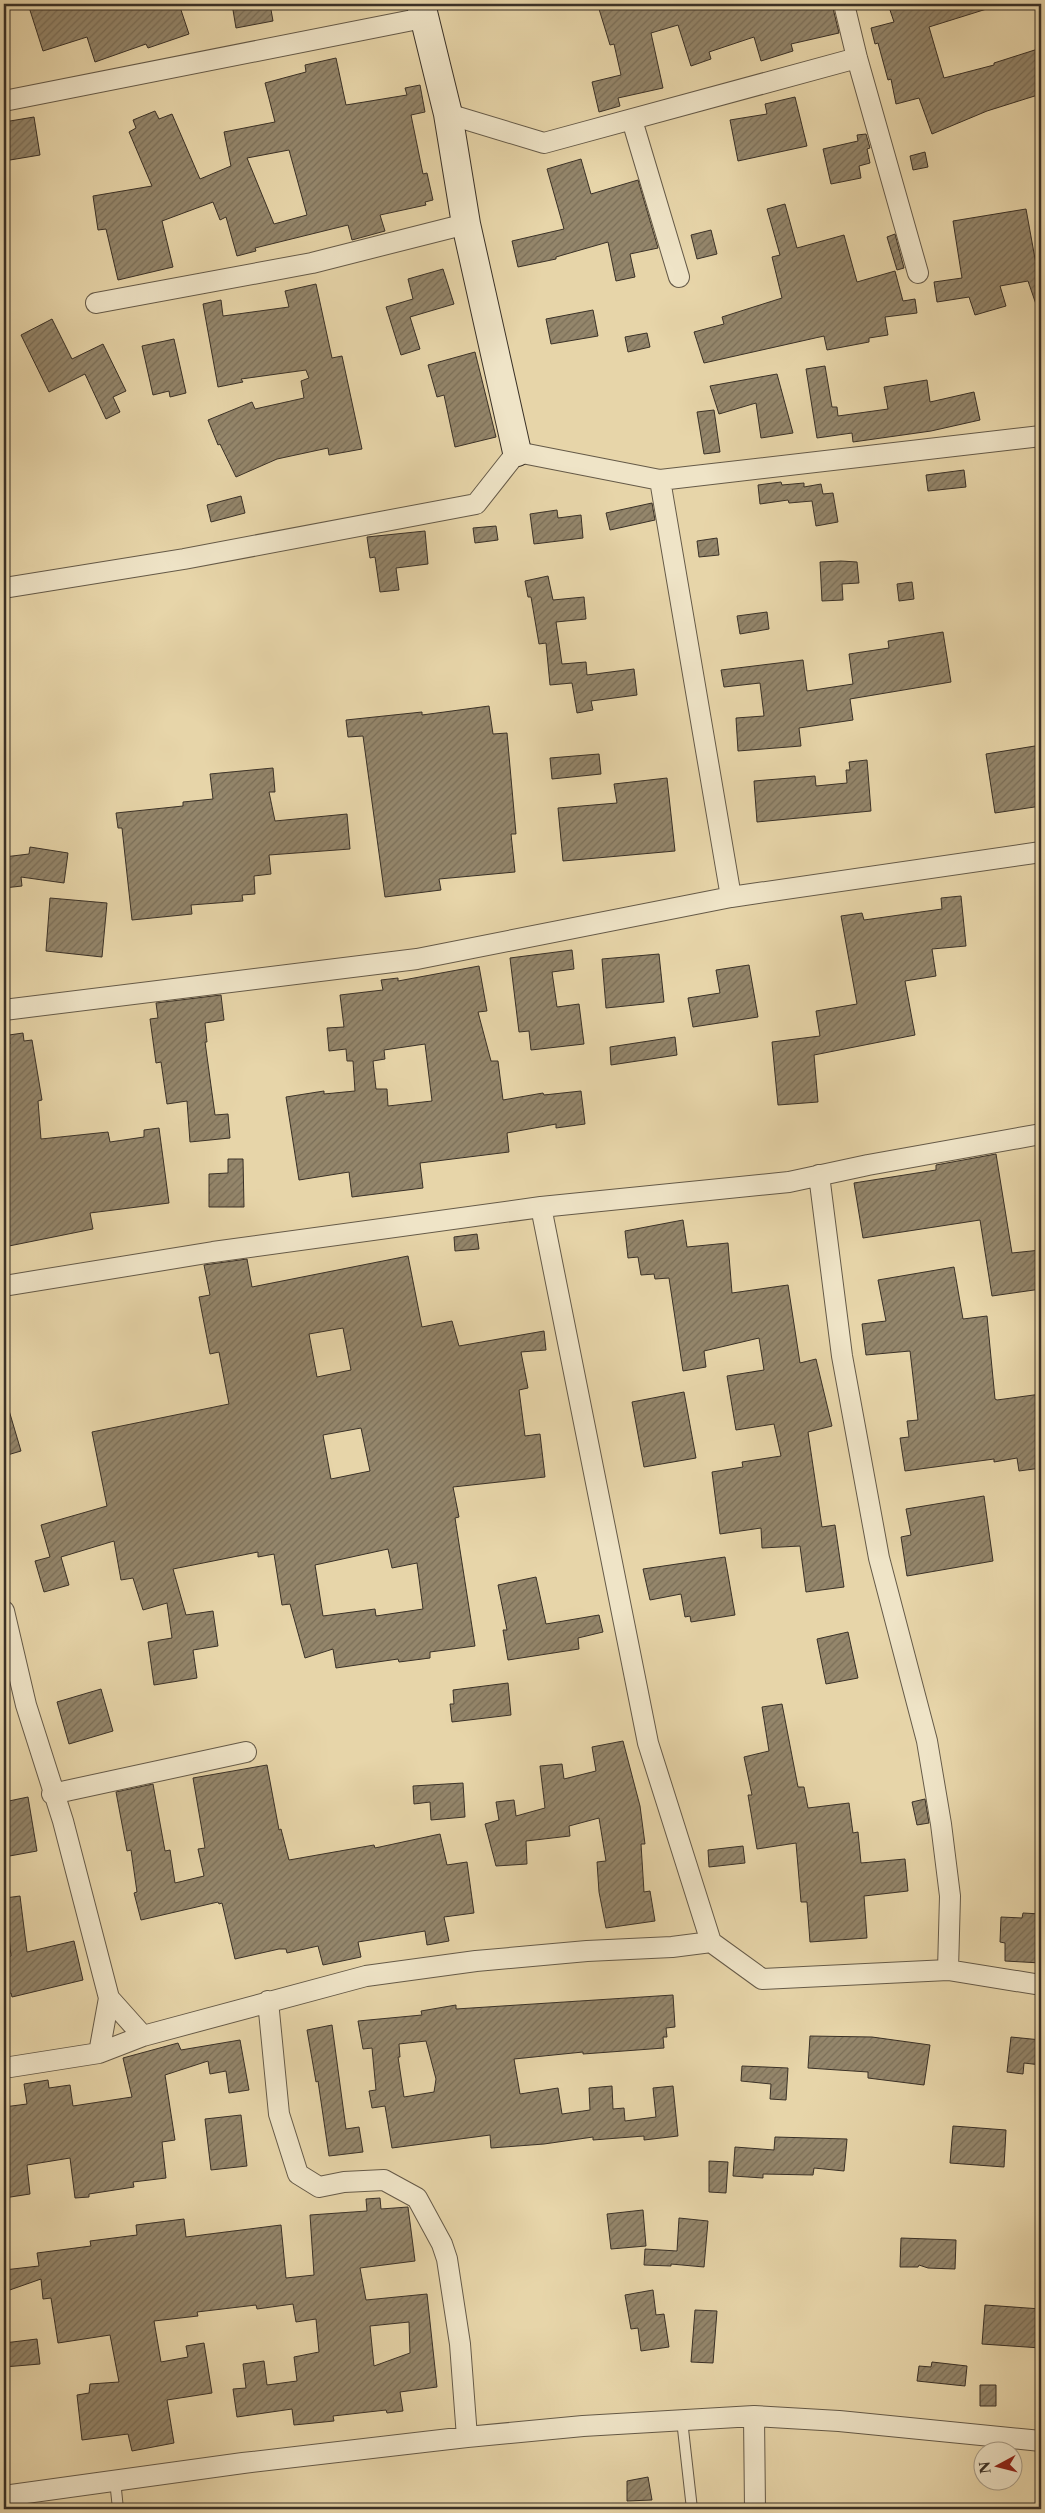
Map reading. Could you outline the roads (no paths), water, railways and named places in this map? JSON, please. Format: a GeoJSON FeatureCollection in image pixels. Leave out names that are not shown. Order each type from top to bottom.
{"type":"FeatureCollection","features":[{"type":"Feature","properties":{"kind":"street"},"geometry":{"type":"LineString","coordinates":[[844,4],[857,58],[918,273]]}},
{"type":"Feature","properties":{"kind":"street"},"geometry":{"type":"LineString","coordinates":[[4,101],[422,11],[448,114],[466,224],[517,452]]}},
{"type":"Feature","properties":{"kind":"street"},"geometry":{"type":"LineString","coordinates":[[448,114],[544,144],[857,58]]}},
{"type":"Feature","properties":{"kind":"street"},"geometry":{"type":"LineString","coordinates":[[632,120],[679,277]]}},
{"type":"Feature","properties":{"kind":"street"},"geometry":{"type":"LineString","coordinates":[[96,302],[312,263],[466,224]]}},
{"type":"Feature","properties":{"kind":"street"},"geometry":{"type":"LineString","coordinates":[[517,452],[660,480],[1041,436]]}},
{"type":"Feature","properties":{"kind":"street"},"geometry":{"type":"LineString","coordinates":[[4,588],[184,559],[476,504],[517,452]]}},
{"type":"Feature","properties":{"kind":"street"},"geometry":{"type":"LineString","coordinates":[[660,480],[731,897]]}},
{"type":"Feature","properties":{"kind":"street"},"geometry":{"type":"LineString","coordinates":[[4,1010],[417,958],[731,897],[1041,852]]}},
{"type":"Feature","properties":{"kind":"street"},"geometry":{"type":"LineString","coordinates":[[4,1286],[213,1252],[541,1207],[761,1185],[1041,1134]]}},
{"type":"Feature","properties":{"kind":"street"},"geometry":{"type":"LineString","coordinates":[[819,1175],[842,1356],[879,1558],[928,1741],[950,1896],[948,1970]]}},
{"type":"Feature","properties":{"kind":"street"},"geometry":{"type":"LineString","coordinates":[[541,1207],[648,1743],[711,1942],[762,1979],[948,1970],[1041,1985]]}},
{"type":"Feature","properties":{"kind":"street"},"geometry":{"type":"LineString","coordinates":[[4,1611],[17,1672],[52,1794],[62,1821],[109,1998],[99,2053]]}},
{"type":"Feature","properties":{"kind":"street"},"geometry":{"type":"LineString","coordinates":[[52,1794],[246,1752]]}},
{"type":"Feature","properties":{"kind":"street"},"geometry":{"type":"LineString","coordinates":[[4,2068],[99,2053],[143,2036],[366,1976],[476,1961],[587,1951],[672,1947],[711,1942]]}},
{"type":"Feature","properties":{"kind":"street"},"geometry":{"type":"LineString","coordinates":[[109,1998],[143,2036]]}},
{"type":"Feature","properties":{"kind":"street"},"geometry":{"type":"LineString","coordinates":[[268,2001],[279,2114],[298,2174],[319,2187],[344,2182],[384,2180],[417,2198],[442,2244],[447,2260],[460,2344],[467,2437]]}},
{"type":"Feature","properties":{"kind":"street"},"geometry":{"type":"LineString","coordinates":[[754,2416],[755,2509]]}},
{"type":"Feature","properties":{"kind":"street"},"geometry":{"type":"LineString","coordinates":[[4,2496],[243,2463],[467,2437],[754,2416],[839,2420],[1041,2441]]}},
{"type":"Feature","properties":{"kind":"lane"},"geometry":{"type":"LineString","coordinates":[[682,2420],[692,2509]]}},
{"type":"Feature","properties":{"kind":"lane"},"geometry":{"type":"LineString","coordinates":[[115,2480],[118,2509]]}}]}
